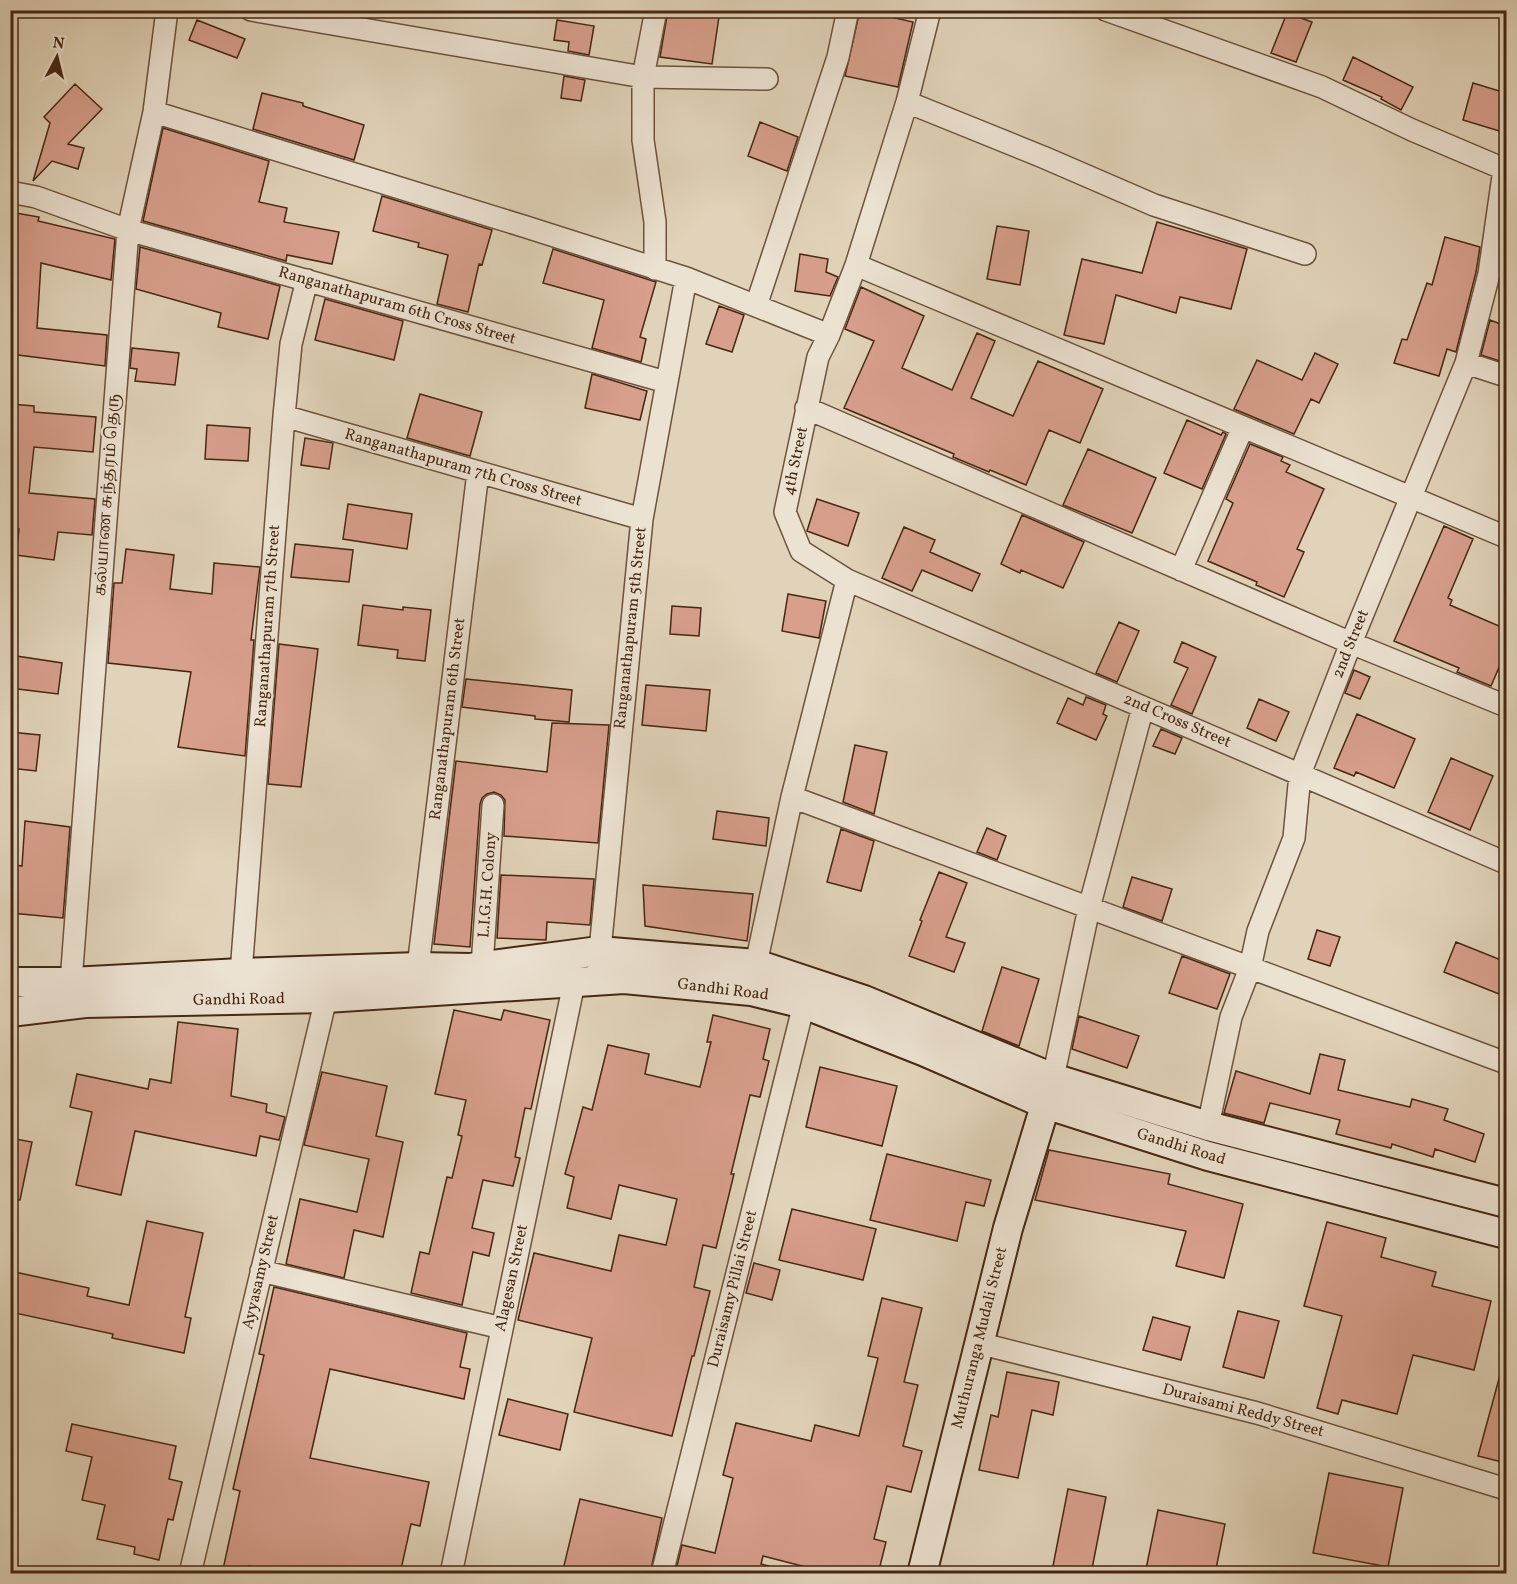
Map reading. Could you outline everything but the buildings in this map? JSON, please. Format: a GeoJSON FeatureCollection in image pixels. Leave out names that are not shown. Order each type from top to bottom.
{"type":"FeatureCollection","features":[{"type":"Feature","properties":{"kind":"main road","name":"Gandhi Road"},"geometry":{"type":"LineString","coordinates":[[10,982],[71,982],[241,973],[482,966],[599,951],[756,964],[864,1000],[1049,1091],[1208,1156],[1506,1234]]}},
{"type":"Feature","properties":{"kind":"main road","name":"Gandhi Road"},"geometry":{"type":"LineString","coordinates":[[10,1012],[85,1003],[326,998],[624,979],[751,991],[804,1004],[924,1051],[1049,1091],[1208,1126],[1506,1203]]}},
{"type":"Feature","properties":{"kind":"main road","name":"Muthuranga Mudali Street"},"geometry":{"type":"LineString","coordinates":[[922,1574],[1008,1228],[1049,1091]]}},
{"type":"Feature","properties":{"kind":"street","name":"கல்யாண சுந்தரம் தெரு"},"geometry":{"type":"LineString","coordinates":[[71,982],[128,230],[154,112],[167,10]]}},
{"type":"Feature","properties":{"kind":"street"},"geometry":{"type":"LineString","coordinates":[[251,10],[643,77],[767,79]]}},
{"type":"Feature","properties":{"kind":"street"},"geometry":{"type":"LineString","coordinates":[[655,269],[656,222],[644,140],[643,77],[656,10]]}},
{"type":"Feature","properties":{"kind":"street"},"geometry":{"type":"LineString","coordinates":[[756,306],[838,57],[848,10]]}},
{"type":"Feature","properties":{"kind":"street","name":"4th Street"},"geometry":{"type":"LineString","coordinates":[[847,580],[801,551],[785,512],[818,357],[830,335],[855,265],[907,102],[930,10]]}},
{"type":"Feature","properties":{"kind":"street"},"geometry":{"type":"LineString","coordinates":[[1106,10],[1322,87],[1412,130],[1505,167]]}},
{"type":"Feature","properties":{"kind":"street"},"geometry":{"type":"LineString","coordinates":[[907,102],[1154,205],[1305,254]]}},
{"type":"Feature","properties":{"kind":"street"},"geometry":{"type":"LineString","coordinates":[[154,112],[686,278],[830,335]]}},
{"type":"Feature","properties":{"kind":"street","name":"2nd Street"},"geometry":{"type":"LineString","coordinates":[[1208,1126],[1231,1017],[1250,968],[1258,932],[1294,838],[1300,774],[1466,363],[1489,274],[1505,167]]}},
{"type":"Feature","properties":{"kind":"street","name":"Ranganathapuram 6th Cross Street"},"geometry":{"type":"LineString","coordinates":[[10,192],[36,197],[128,230],[666,382]]}},
{"type":"Feature","properties":{"kind":"street"},"geometry":{"type":"LineString","coordinates":[[855,265],[1506,537]]}},
{"type":"Feature","properties":{"kind":"street","name":"Ranganathapuram 5th Street"},"geometry":{"type":"LineString","coordinates":[[586,982],[599,951],[642,519],[686,278]]}},
{"type":"Feature","properties":{"kind":"street","name":"Ranganathapuram 7th Street"},"geometry":{"type":"LineString","coordinates":[[241,973],[284,416],[291,344],[307,280]]}},
{"type":"Feature","properties":{"kind":"street"},"geometry":{"type":"LineString","coordinates":[[1466,363],[1506,376]]}},
{"type":"Feature","properties":{"kind":"street"},"geometry":{"type":"LineString","coordinates":[[806,408],[1351,643],[1506,706]]}},
{"type":"Feature","properties":{"kind":"street","name":"Ranganathapuram 7th Cross Street"},"geometry":{"type":"LineString","coordinates":[[284,416],[642,519]]}},
{"type":"Feature","properties":{"kind":"street"},"geometry":{"type":"LineString","coordinates":[[1181,570],[1243,427]]}},
{"type":"Feature","properties":{"kind":"street","name":"Ranganathapuram 6th Street"},"geometry":{"type":"LineString","coordinates":[[418,967],[478,472]]}},
{"type":"Feature","properties":{"kind":"street"},"geometry":{"type":"LineString","coordinates":[[756,964],[792,797],[847,580]]}},
{"type":"Feature","properties":{"kind":"street","name":"2nd Cross Street"},"geometry":{"type":"LineString","coordinates":[[847,580],[1506,863]]}},
{"type":"Feature","properties":{"kind":"street"},"geometry":{"type":"LineString","coordinates":[[1049,1091],[1089,908],[1143,707]]}},
{"type":"Feature","properties":{"kind":"street"},"geometry":{"type":"LineString","coordinates":[[792,797],[1506,1064]]}},
{"type":"Feature","properties":{"kind":"street","name":"L.I.G.H. Colony"},"geometry":{"type":"LineString","coordinates":[[482,966],[493,805]]}},
{"type":"Feature","properties":{"kind":"street","name":"Ayyasamy Street"},"geometry":{"type":"LineString","coordinates":[[190,1574],[326,998],[328,970]]}},
{"type":"Feature","properties":{"kind":"street","name":"Alagesan Street"},"geometry":{"type":"LineString","coordinates":[[451,1574],[502,1328],[586,982]]}},
{"type":"Feature","properties":{"kind":"street","name":"Duraisamy Pillai Street"},"geometry":{"type":"LineString","coordinates":[[662,1574],[804,1004]]}},
{"type":"Feature","properties":{"kind":"street"},"geometry":{"type":"LineString","coordinates":[[261,1271],[502,1328]]}},
{"type":"Feature","properties":{"kind":"street","name":"Duraisami Reddy Street"},"geometry":{"type":"LineString","coordinates":[[978,1343],[1257,1413],[1506,1489]]}}]}
